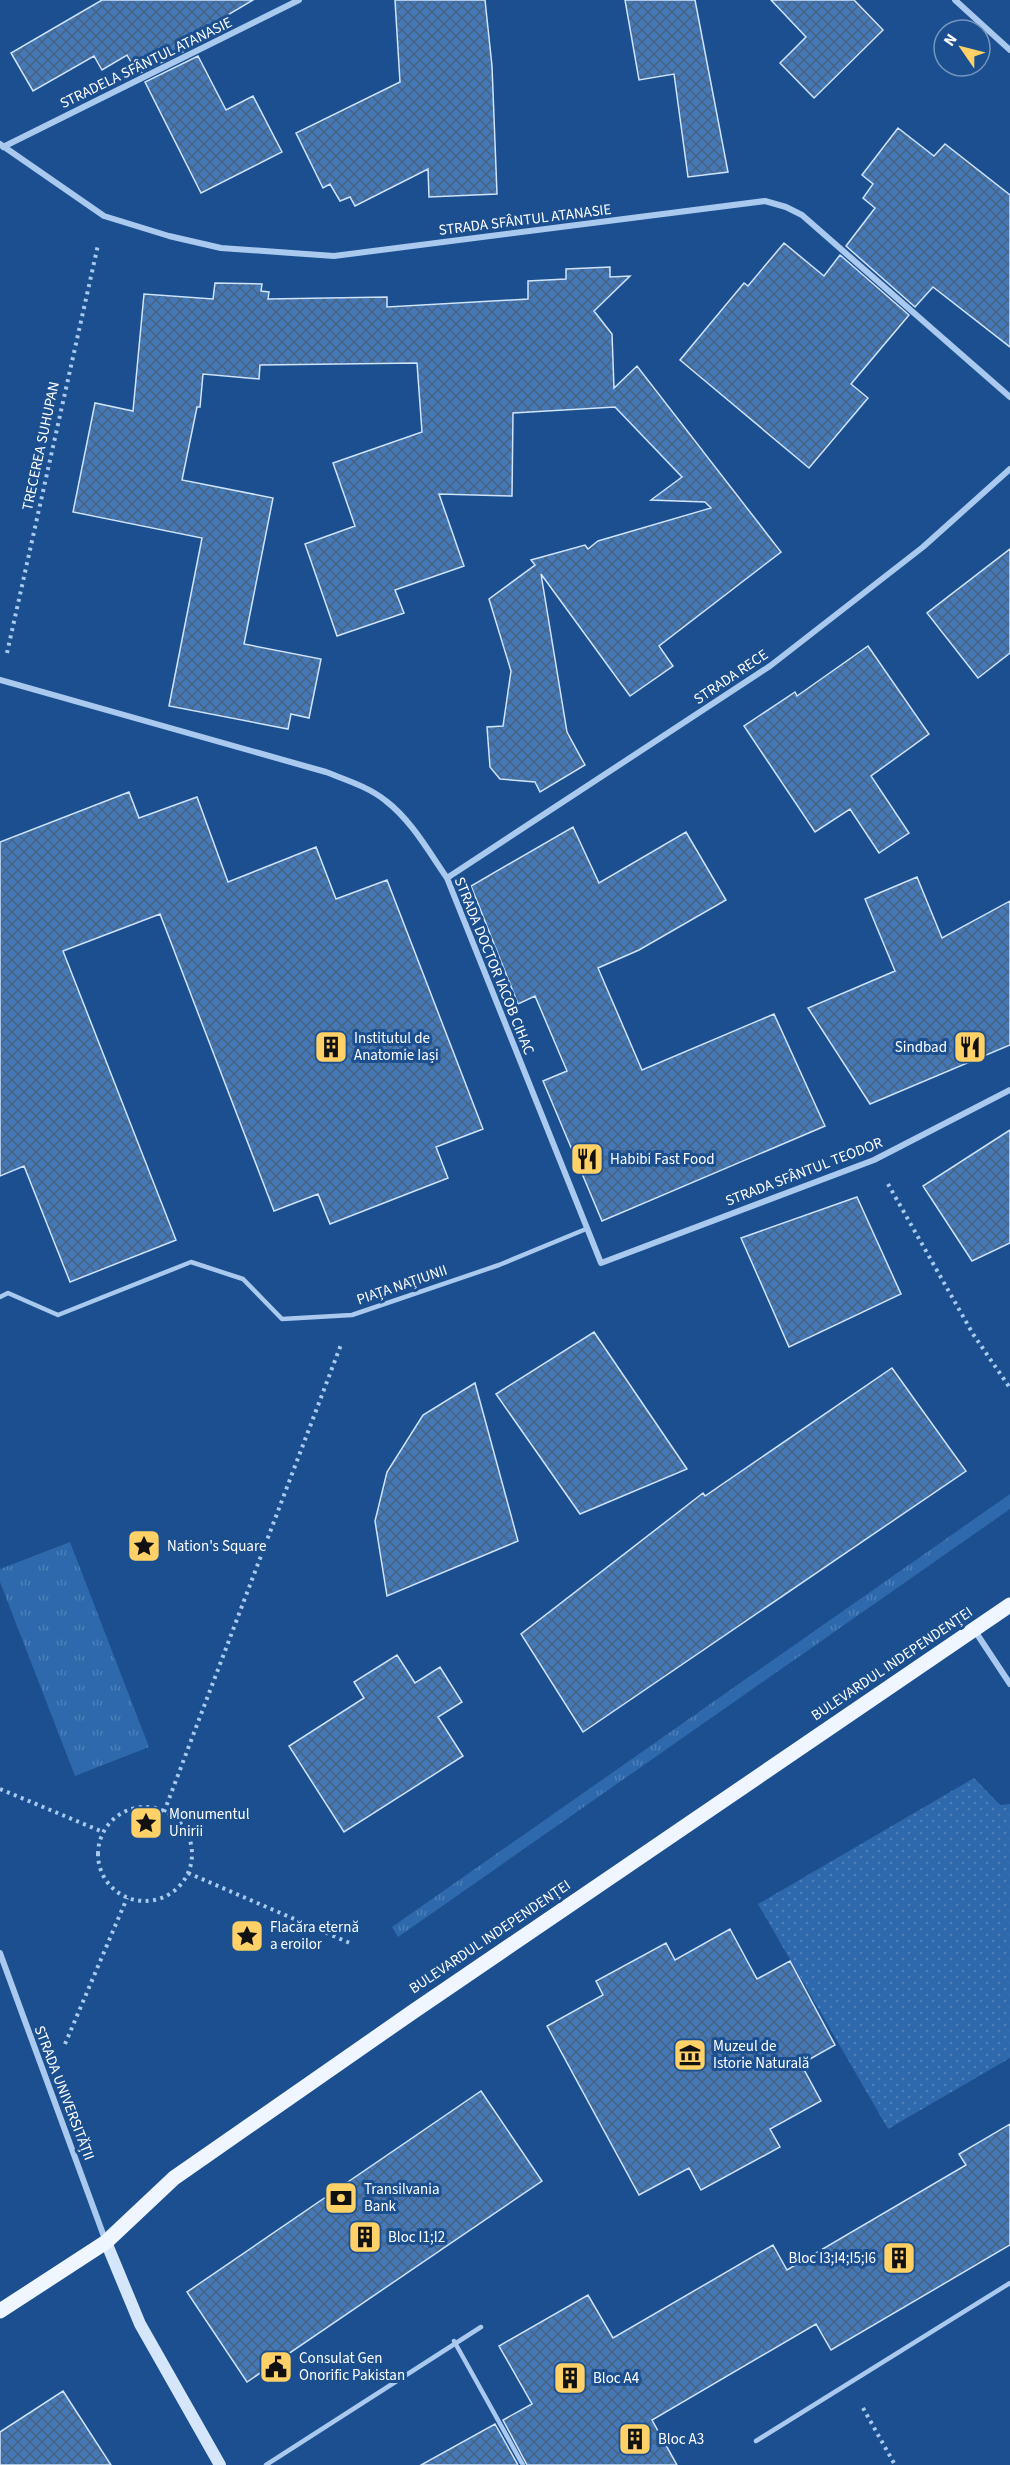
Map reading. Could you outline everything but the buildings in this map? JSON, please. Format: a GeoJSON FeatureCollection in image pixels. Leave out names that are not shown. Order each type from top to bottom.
{"type":"FeatureCollection","features":[{"type":"Feature","properties":{"kind":"main road","name":"BULEVARDUL INDEPENDENȚEI"},"geometry":{"type":"LineString","coordinates":[[0,2311],[106,2242],[174,2178],[414,2011],[1010,1605]]}},
{"type":"Feature","properties":{"kind":"street","name":"STRADELA SFÂNTUL ATANASIE"},"geometry":{"type":"LineString","coordinates":[[2,145],[299,0]]}},
{"type":"Feature","properties":{"kind":"street"},"geometry":{"type":"LineString","coordinates":[[955,0],[1010,50]]}},
{"type":"Feature","properties":{"kind":"street","name":"STRADA SFÂNTUL ATANASIE"},"geometry":{"type":"LineString","coordinates":[[2,145],[104,216],[221,248],[334,256],[765,201],[786,207],[802,215],[1010,397]]}},
{"type":"Feature","properties":{"kind":"street","name":"STRADA RECE"},"geometry":{"type":"LineString","coordinates":[[447,878],[770,666],[923,547],[1010,469]]}},
{"type":"Feature","properties":{"kind":"street","name":"STRADA DOCTOR IACOB CIHAC"},"geometry":{"type":"LineString","coordinates":[[1,680],[327,772],[366,789],[386,801],[410,825],[447,878],[601,1263]]}},
{"type":"Feature","properties":{"kind":"street","name":"STRADA SFÂNTUL TEODOR"},"geometry":{"type":"LineString","coordinates":[[601,1263],[874,1160],[1010,1090]]}},
{"type":"Feature","properties":{"kind":"street"},"geometry":{"type":"LineString","coordinates":[[975,1630],[1010,1684]]}},
{"type":"Feature","properties":{"kind":"street","name":"STRADA UNIVERSITĂȚII"},"geometry":{"type":"LineString","coordinates":[[0,1953],[106,2242]]}},
{"type":"Feature","properties":{"kind":"street"},"geometry":{"type":"LineString","coordinates":[[106,2242],[140,2324],[220,2465]]}},
{"type":"Feature","properties":{"kind":"lane","name":"PIAȚA NAȚIUNII"},"geometry":{"type":"LineString","coordinates":[[0,1297],[8,1293],[58,1315],[191,1262],[243,1279],[282,1319],[352,1315],[499,1265],[586,1229]]}},
{"type":"Feature","properties":{"kind":"lane"},"geometry":{"type":"LineString","coordinates":[[756,2441],[1010,2283]]}},
{"type":"Feature","properties":{"kind":"lane"},"geometry":{"type":"LineString","coordinates":[[266,2465],[481,2326]]}},
{"type":"Feature","properties":{"kind":"lane"},"geometry":{"type":"LineString","coordinates":[[454,2342],[523,2465]]}},
{"type":"Feature","properties":{"kind":"path","name":"TRECEREA SUHUPAN"},"geometry":{"type":"LineString","coordinates":[[1,680],[104,216]]}},
{"type":"Feature","properties":{"kind":"path"},"geometry":{"type":"LineString","coordinates":[[874,1160],[973,1334],[1010,1388]]}},
{"type":"Feature","properties":{"kind":"path"},"geometry":{"type":"LineString","coordinates":[[164,1812],[352,1315]]}},
{"type":"Feature","properties":{"kind":"path"},"geometry":{"type":"LineString","coordinates":[[0,1789],[103,1832]]}},
{"type":"Feature","properties":{"kind":"path"},"geometry":{"type":"LineString","coordinates":[[149,1807],[164,1812],[176,1818],[186,1830],[191,1844],[192,1858],[188,1873],[181,1885],[170,1894],[156,1900],[141,1901],[127,1898],[105,1879],[100,1866],[98,1852],[103,1832],[119,1814],[134,1808],[149,1807]]}},
{"type":"Feature","properties":{"kind":"path"},"geometry":{"type":"LineString","coordinates":[[188,1873],[352,1944]]}},
{"type":"Feature","properties":{"kind":"path"},"geometry":{"type":"LineString","coordinates":[[65,2044],[127,1898]]}},
{"type":"Feature","properties":{"kind":"path"},"geometry":{"type":"LineString","coordinates":[[849,2383],[895,2465]]}},
{"type":"Feature","properties":{"kind":"green space"},"geometry":{"type":"Polygon","coordinates":[[[1010,1494],[1010,1509],[398,1937],[392,1927],[1010,1494]]]}},
{"type":"Feature","properties":{"kind":"green space"},"geometry":{"type":"Polygon","coordinates":[[[70,1542],[149,1747],[75,1776],[0,1582],[0,1569],[70,1542]]]}},
{"type":"Feature","properties":{"kind":"green space"},"geometry":{"type":"Polygon","coordinates":[[[974,1778],[1000,1805],[1010,1804],[1010,2058],[888,2129],[758,1904],[974,1778]]]}},
{"type":"Feature","properties":{"kind":"place","name":"Institutul de Anatomie Iași"},"geometry":{"type":"Point","coordinates":[331,1047]}},
{"type":"Feature","properties":{"kind":"place","name":"Sindbad"},"geometry":{"type":"Point","coordinates":[970,1047]}},
{"type":"Feature","properties":{"kind":"place","name":"Habibi Fast Food"},"geometry":{"type":"Point","coordinates":[587,1159]}},
{"type":"Feature","properties":{"kind":"place","name":"Nation's Square"},"geometry":{"type":"Point","coordinates":[144,1546]}},
{"type":"Feature","properties":{"kind":"place","name":"Monumentul Unirii"},"geometry":{"type":"Point","coordinates":[146,1823]}},
{"type":"Feature","properties":{"kind":"place","name":"Flacăra eternă a eroilor"},"geometry":{"type":"Point","coordinates":[247,1936]}},
{"type":"Feature","properties":{"kind":"place","name":"Muzeul de Istorie Naturală"},"geometry":{"type":"Point","coordinates":[690,2055]}},
{"type":"Feature","properties":{"kind":"place","name":"Transilvania Bank"},"geometry":{"type":"Point","coordinates":[341,2198]}},
{"type":"Feature","properties":{"kind":"place","name":"Bloc I1;I2"},"geometry":{"type":"Point","coordinates":[365,2237]}},
{"type":"Feature","properties":{"kind":"place","name":"Bloc I3;I4;I5;I6"},"geometry":{"type":"Point","coordinates":[899,2258]}},
{"type":"Feature","properties":{"kind":"place","name":"Consulat Gen Onorific Pakistan"},"geometry":{"type":"Point","coordinates":[276,2367]}},
{"type":"Feature","properties":{"kind":"place","name":"Bloc A4"},"geometry":{"type":"Point","coordinates":[570,2378]}},
{"type":"Feature","properties":{"kind":"place","name":"Bloc A3"},"geometry":{"type":"Point","coordinates":[635,2439]}}]}
